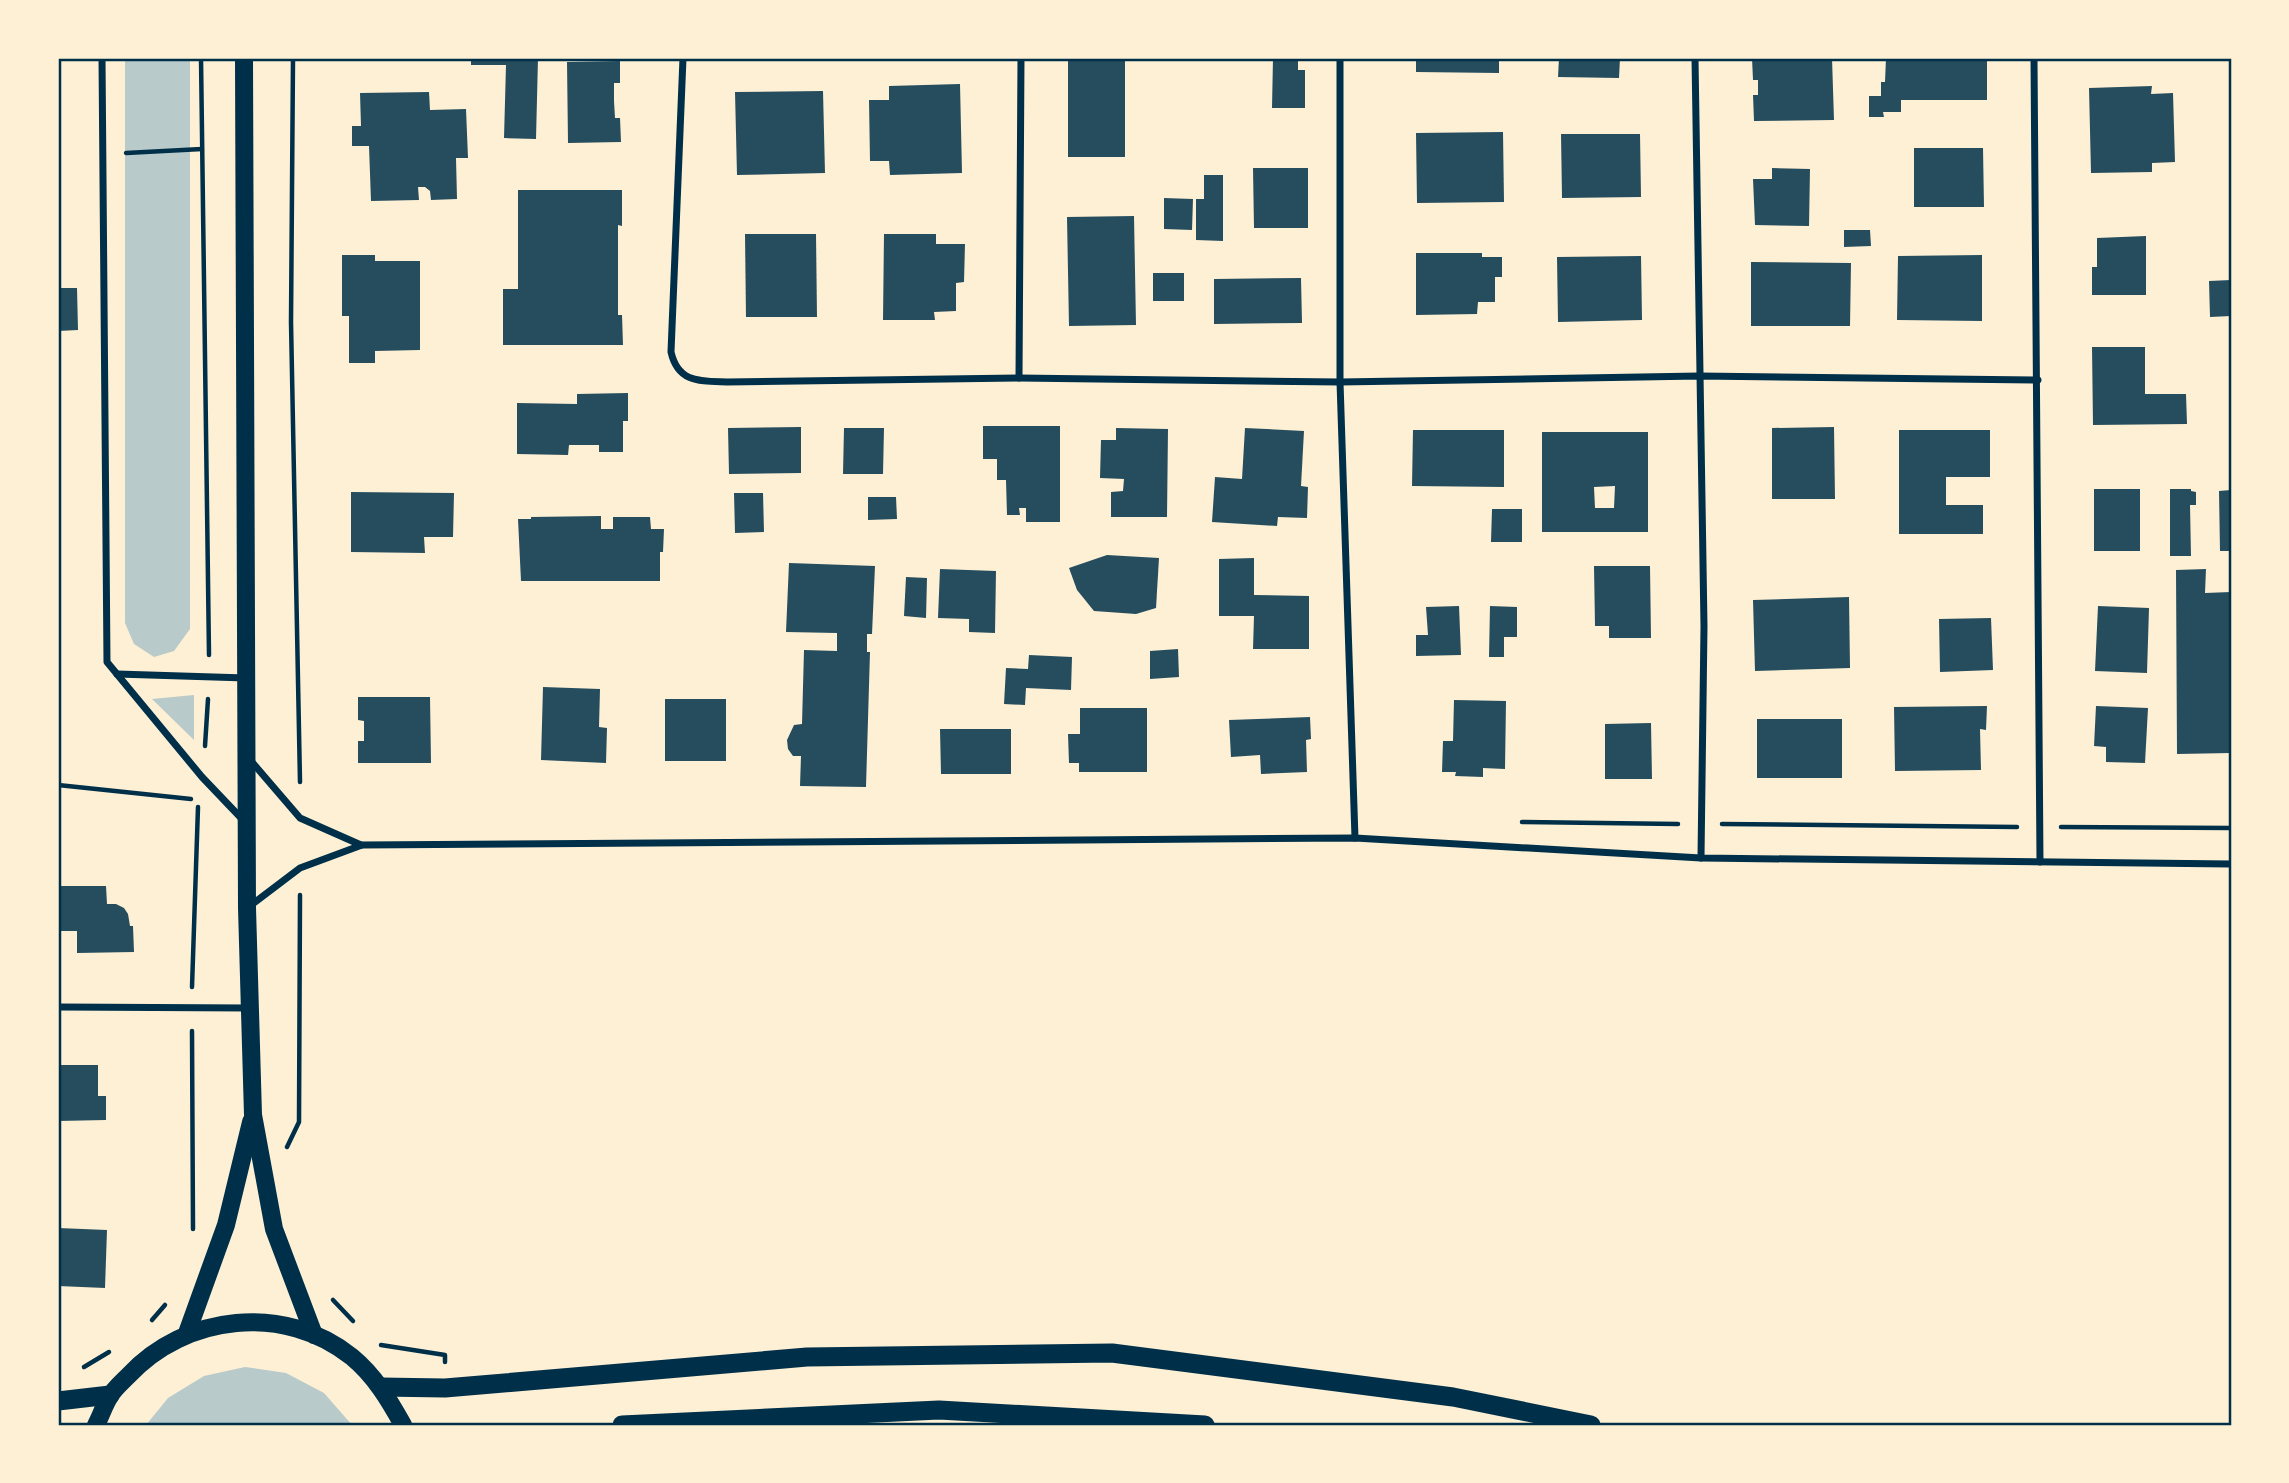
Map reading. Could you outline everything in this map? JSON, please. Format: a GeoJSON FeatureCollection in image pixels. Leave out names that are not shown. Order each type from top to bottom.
{"type":"FeatureCollection","features":[{"type":"Feature","properties":{"kind":"highway"},"geometry":{"type":"LineString","coordinates":[[382,1387],[446,1388],[807,1357],[1112,1353],[1452,1397],[1591,1425]]}},
{"type":"Feature","properties":{"kind":"highway"},"geometry":{"type":"LineString","coordinates":[[58,1401],[110,1395]]}},
{"type":"Feature","properties":{"kind":"highway"},"geometry":{"type":"LineString","coordinates":[[622,1425],[939,1410],[1205,1425]]}},
{"type":"Feature","properties":{"kind":"main road"},"geometry":{"type":"LineString","coordinates":[[244,58],[247,908],[253,1115],[274,1229],[314,1335]]}},
{"type":"Feature","properties":{"kind":"main road"},"geometry":{"type":"LineString","coordinates":[[187,1333],[226,1224],[253,1115]]}},
{"type":"Feature","properties":{"kind":"main road"},"geometry":{"type":"LineString","coordinates":[[96,1425],[110,1395],[144,1359],[187,1333],[229,1323],[272,1324],[314,1335],[351,1357],[382,1387],[403,1425]]}},
{"type":"Feature","properties":{"kind":"street"},"geometry":{"type":"LineString","coordinates":[[102,58],[107,662],[202,777],[248,825]]}},
{"type":"Feature","properties":{"kind":"street"},"geometry":{"type":"LineString","coordinates":[[683,58],[671,340],[673,362],[679,371],[700,381],[1019,378],[1340,382],[1699,376],[2038,380]]}},
{"type":"Feature","properties":{"kind":"street"},"geometry":{"type":"LineString","coordinates":[[1019,378],[1021,58]]}},
{"type":"Feature","properties":{"kind":"street"},"geometry":{"type":"LineString","coordinates":[[1340,58],[1340,382],[1355,838]]}},
{"type":"Feature","properties":{"kind":"street"},"geometry":{"type":"LineString","coordinates":[[1695,58],[1704,626],[1702,858]]}},
{"type":"Feature","properties":{"kind":"street"},"geometry":{"type":"LineString","coordinates":[[2034,58],[2040,862]]}},
{"type":"Feature","properties":{"kind":"street"},"geometry":{"type":"LineString","coordinates":[[117,674],[246,678]]}},
{"type":"Feature","properties":{"kind":"street"},"geometry":{"type":"LineString","coordinates":[[248,758],[300,818],[362,845]]}},
{"type":"Feature","properties":{"kind":"street"},"geometry":{"type":"LineString","coordinates":[[247,908],[300,868],[362,845],[1355,838],[1702,858],[2231,864]]}},
{"type":"Feature","properties":{"kind":"street"},"geometry":{"type":"LineString","coordinates":[[58,1007],[250,1008]]}},
{"type":"Feature","properties":{"kind":"path"},"geometry":{"type":"LineString","coordinates":[[293,58],[291,322],[300,818]]}},
{"type":"Feature","properties":{"kind":"path"},"geometry":{"type":"LineString","coordinates":[[104,153],[202,149]]}},
{"type":"Feature","properties":{"kind":"path"},"geometry":{"type":"LineString","coordinates":[[58,785],[199,800]]}},
{"type":"Feature","properties":{"kind":"path"},"geometry":{"type":"LineString","coordinates":[[1743,824],[1995,826]]}},
{"type":"Feature","properties":{"kind":"path"},"geometry":{"type":"LineString","coordinates":[[2086,828],[2231,828]]}},
{"type":"Feature","properties":{"kind":"path"},"geometry":{"type":"LineString","coordinates":[[287,1148],[299,1122],[300,868]]}},
{"type":"Feature","properties":{"kind":"path"},"geometry":{"type":"LineString","coordinates":[[330,1296],[357,1326]]}},
{"type":"Feature","properties":{"kind":"path"},"geometry":{"type":"LineString","coordinates":[[376,1344],[445,1355]]}},
{"type":"Feature","properties":{"kind":"shaded area"},"geometry":{"type":"Polygon","coordinates":[[[125,58],[190,58],[190,629],[174,651],[154,657],[134,644],[125,623],[125,58]]]}},
{"type":"Feature","properties":{"kind":"shaded area"},"geometry":{"type":"Polygon","coordinates":[[[194,695],[194,740],[152,699],[194,695]]]}},
{"type":"Feature","properties":{"kind":"shaded area"},"geometry":{"type":"Polygon","coordinates":[[[245,1367],[286,1373],[324,1393],[352,1425],[146,1425],[168,1398],[204,1376],[245,1367]]]}},
{"type":"Feature","properties":{"kind":"building"},"geometry":{"type":"Polygon","coordinates":[[[471,58],[538,58],[536,139],[504,138],[506,65],[471,65],[471,58]]]}},
{"type":"Feature","properties":{"kind":"building"},"geometry":{"type":"Polygon","coordinates":[[[1068,58],[1125,58],[1125,157],[1068,157],[1068,58]]]}},
{"type":"Feature","properties":{"kind":"building"},"geometry":{"type":"Polygon","coordinates":[[[1273,58],[1298,58],[1298,70],[1305,70],[1305,108],[1272,108],[1273,58]]]}},
{"type":"Feature","properties":{"kind":"building"},"geometry":{"type":"Polygon","coordinates":[[[1416,58],[1499,58],[1499,73],[1416,72],[1416,58]]]}},
{"type":"Feature","properties":{"kind":"building"},"geometry":{"type":"Polygon","coordinates":[[[1559,58],[1620,58],[1619,78],[1558,77],[1559,58]]]}},
{"type":"Feature","properties":{"kind":"building"},"geometry":{"type":"Polygon","coordinates":[[[1752,58],[1832,58],[1834,120],[1754,121],[1753,95],[1758,95],[1758,80],[1753,80],[1752,58]]]}},
{"type":"Feature","properties":{"kind":"building"},"geometry":{"type":"Polygon","coordinates":[[[1886,58],[1987,58],[1987,100],[1901,100],[1901,112],[1883,112],[1884,117],[1869,117],[1869,96],[1881,96],[1881,82],[1885,82],[1886,58]]]}},
{"type":"Feature","properties":{"kind":"building"},"geometry":{"type":"Polygon","coordinates":[[[620,61],[620,83],[614,83],[614,101],[615,118],[620,118],[621,142],[568,143],[567,62],[620,61]]]}},
{"type":"Feature","properties":{"kind":"building"},"geometry":{"type":"Polygon","coordinates":[[[960,84],[962,173],[890,175],[889,161],[870,161],[869,100],[889,100],[889,86],[960,84]]]}},
{"type":"Feature","properties":{"kind":"building"},"geometry":{"type":"Polygon","coordinates":[[[2152,86],[2151,94],[2173,93],[2175,162],[2152,163],[2152,172],[2091,173],[2089,88],[2152,86]]]}},
{"type":"Feature","properties":{"kind":"building"},"geometry":{"type":"Polygon","coordinates":[[[823,91],[825,173],[737,175],[735,92],[823,91]]]}},
{"type":"Feature","properties":{"kind":"building"},"geometry":{"type":"Polygon","coordinates":[[[429,92],[430,110],[466,109],[468,158],[456,158],[457,199],[431,200],[430,191],[425,187],[418,187],[419,200],[371,201],[369,146],[352,146],[352,126],[361,126],[360,93],[429,92]]]}},
{"type":"Feature","properties":{"kind":"building"},"geometry":{"type":"Polygon","coordinates":[[[1503,132],[1504,202],[1417,203],[1416,133],[1503,132]]]}},
{"type":"Feature","properties":{"kind":"building"},"geometry":{"type":"Polygon","coordinates":[[[1561,134],[1640,134],[1641,197],[1562,198],[1561,134]]]}},
{"type":"Feature","properties":{"kind":"building"},"geometry":{"type":"Polygon","coordinates":[[[1914,148],[1983,148],[1984,207],[1914,207],[1914,148]]]}},
{"type":"Feature","properties":{"kind":"building"},"geometry":{"type":"Polygon","coordinates":[[[1253,168],[1308,168],[1308,228],[1254,228],[1253,168]]]}},
{"type":"Feature","properties":{"kind":"building"},"geometry":{"type":"Polygon","coordinates":[[[1772,168],[1810,169],[1809,226],[1755,225],[1753,179],[1772,179],[1772,168]]]}},
{"type":"Feature","properties":{"kind":"building"},"geometry":{"type":"Polygon","coordinates":[[[1204,175],[1223,175],[1223,241],[1196,240],[1196,199],[1204,199],[1204,175]]]}},
{"type":"Feature","properties":{"kind":"building"},"geometry":{"type":"Polygon","coordinates":[[[518,190],[622,190],[622,226],[618,225],[618,315],[622,315],[623,345],[503,345],[503,289],[518,289],[518,190]]]}},
{"type":"Feature","properties":{"kind":"building"},"geometry":{"type":"Polygon","coordinates":[[[1164,198],[1193,199],[1192,230],[1164,229],[1164,198]]]}},
{"type":"Feature","properties":{"kind":"building"},"geometry":{"type":"Polygon","coordinates":[[[1134,216],[1136,325],[1069,326],[1067,217],[1134,216]]]}},
{"type":"Feature","properties":{"kind":"building"},"geometry":{"type":"Polygon","coordinates":[[[1844,230],[1870,230],[1871,246],[1844,247],[1844,230]]]}},
{"type":"Feature","properties":{"kind":"building"},"geometry":{"type":"Polygon","coordinates":[[[745,234],[816,234],[817,317],[746,317],[745,234]]]}},
{"type":"Feature","properties":{"kind":"building"},"geometry":{"type":"Polygon","coordinates":[[[884,234],[936,234],[936,244],[965,244],[964,282],[956,283],[956,311],[934,312],[935,320],[883,320],[884,234]]]}},
{"type":"Feature","properties":{"kind":"building"},"geometry":{"type":"Polygon","coordinates":[[[2146,236],[2146,295],[2092,295],[2092,267],[2097,267],[2097,238],[2146,236]]]}},
{"type":"Feature","properties":{"kind":"building"},"geometry":{"type":"Polygon","coordinates":[[[1416,253],[1482,253],[1482,257],[1502,257],[1502,277],[1495,277],[1495,302],[1478,302],[1477,314],[1416,315],[1416,253]]]}},
{"type":"Feature","properties":{"kind":"building"},"geometry":{"type":"Polygon","coordinates":[[[342,255],[375,255],[375,261],[420,261],[420,350],[375,351],[375,363],[349,363],[349,316],[342,316],[342,255]]]}},
{"type":"Feature","properties":{"kind":"building"},"geometry":{"type":"Polygon","coordinates":[[[1982,255],[1982,321],[1897,320],[1898,256],[1982,255]]]}},
{"type":"Feature","properties":{"kind":"building"},"geometry":{"type":"Polygon","coordinates":[[[1641,256],[1642,320],[1558,322],[1557,257],[1641,256]]]}},
{"type":"Feature","properties":{"kind":"building"},"geometry":{"type":"Polygon","coordinates":[[[1751,262],[1851,263],[1850,326],[1751,326],[1751,262]]]}},
{"type":"Feature","properties":{"kind":"building"},"geometry":{"type":"Polygon","coordinates":[[[1153,273],[1184,273],[1184,301],[1153,301],[1153,273]]]}},
{"type":"Feature","properties":{"kind":"building"},"geometry":{"type":"Polygon","coordinates":[[[1301,278],[1302,323],[1214,324],[1214,279],[1301,278]]]}},
{"type":"Feature","properties":{"kind":"building"},"geometry":{"type":"Polygon","coordinates":[[[2231,280],[2231,316],[2210,317],[2209,281],[2231,280]]]}},
{"type":"Feature","properties":{"kind":"building"},"geometry":{"type":"Polygon","coordinates":[[[58,288],[77,288],[78,330],[58,331],[58,288]]]}},
{"type":"Feature","properties":{"kind":"building"},"geometry":{"type":"Polygon","coordinates":[[[2092,347],[2145,347],[2145,394],[2186,394],[2187,424],[2093,425],[2092,347]]]}},
{"type":"Feature","properties":{"kind":"building"},"geometry":{"type":"Polygon","coordinates":[[[628,393],[628,421],[623,421],[623,452],[599,452],[599,445],[569,445],[568,455],[517,454],[517,403],[577,404],[577,394],[628,393]]]}},
{"type":"Feature","properties":{"kind":"building"},"geometry":{"type":"Polygon","coordinates":[[[983,426],[1060,426],[1060,522],[1026,522],[1026,508],[1019,508],[1020,515],[1007,515],[1006,480],[997,480],[997,459],[983,459],[983,426]]]}},
{"type":"Feature","properties":{"kind":"building"},"geometry":{"type":"Polygon","coordinates":[[[801,427],[801,473],[729,474],[728,428],[801,427]]]}},
{"type":"Feature","properties":{"kind":"building"},"geometry":{"type":"Polygon","coordinates":[[[1834,427],[1835,499],[1772,499],[1772,428],[1834,427]]]}},
{"type":"Feature","properties":{"kind":"building"},"geometry":{"type":"Polygon","coordinates":[[[844,428],[884,428],[883,474],[843,474],[844,428]]]}},
{"type":"Feature","properties":{"kind":"building"},"geometry":{"type":"Polygon","coordinates":[[[1116,428],[1168,429],[1167,517],[1111,517],[1111,492],[1123,491],[1124,479],[1100,478],[1101,440],[1116,440],[1116,428]]]}},
{"type":"Feature","properties":{"kind":"building"},"geometry":{"type":"Polygon","coordinates":[[[1245,428],[1304,431],[1301,486],[1308,487],[1307,518],[1278,517],[1277,526],[1212,522],[1215,477],[1242,479],[1245,428]]]}},
{"type":"Feature","properties":{"kind":"building"},"geometry":{"type":"Polygon","coordinates":[[[1413,430],[1504,430],[1504,487],[1412,486],[1413,430]]]}},
{"type":"Feature","properties":{"kind":"building"},"geometry":{"type":"Polygon","coordinates":[[[1899,430],[1990,430],[1990,477],[1946,477],[1946,505],[1983,505],[1983,534],[1899,534],[1899,430]]]}},
{"type":"Feature","properties":{"kind":"building"},"geometry":{"type":"Polygon","coordinates":[[[1542,432],[1648,432],[1648,532],[1542,532],[1542,432]],[[1615,486],[1594,487],[1595,508],[1614,508],[1615,486]]]}},
{"type":"Feature","properties":{"kind":"building"},"geometry":{"type":"Polygon","coordinates":[[[2094,489],[2140,489],[2140,551],[2094,551],[2094,489]]]}},
{"type":"Feature","properties":{"kind":"building"},"geometry":{"type":"Polygon","coordinates":[[[2170,489],[2191,489],[2196,492],[2196,505],[2190,505],[2191,556],[2170,556],[2170,489]]]}},
{"type":"Feature","properties":{"kind":"building"},"geometry":{"type":"Polygon","coordinates":[[[2231,490],[2231,551],[2220,551],[2219,491],[2231,490]]]}},
{"type":"Feature","properties":{"kind":"building"},"geometry":{"type":"Polygon","coordinates":[[[351,492],[454,493],[453,537],[424,537],[425,553],[351,552],[351,492]]]}},
{"type":"Feature","properties":{"kind":"building"},"geometry":{"type":"Polygon","coordinates":[[[734,493],[763,493],[764,532],[735,533],[734,493]]]}},
{"type":"Feature","properties":{"kind":"building"},"geometry":{"type":"Polygon","coordinates":[[[868,497],[896,497],[897,519],[868,520],[868,497]]]}},
{"type":"Feature","properties":{"kind":"building"},"geometry":{"type":"Polygon","coordinates":[[[1492,509],[1522,509],[1522,542],[1491,542],[1492,509]]]}},
{"type":"Feature","properties":{"kind":"building"},"geometry":{"type":"Polygon","coordinates":[[[601,516],[601,529],[613,529],[613,517],[650,517],[651,529],[664,529],[663,552],[660,552],[660,581],[521,581],[518,519],[601,516]]]}},
{"type":"Feature","properties":{"kind":"building"},"geometry":{"type":"Polygon","coordinates":[[[1107,555],[1159,558],[1156,608],[1136,614],[1094,611],[1077,590],[1069,568],[1107,555]]]}},
{"type":"Feature","properties":{"kind":"building"},"geometry":{"type":"Polygon","coordinates":[[[1254,558],[1254,595],[1309,596],[1309,649],[1253,649],[1254,616],[1219,616],[1219,559],[1254,558]]]}},
{"type":"Feature","properties":{"kind":"building"},"geometry":{"type":"Polygon","coordinates":[[[789,563],[875,566],[872,634],[867,634],[867,652],[870,652],[866,787],[800,786],[801,756],[793,756],[788,749],[787,740],[794,725],[802,724],[804,650],[837,651],[837,633],[786,632],[789,563]]]}},
{"type":"Feature","properties":{"kind":"building"},"geometry":{"type":"Polygon","coordinates":[[[1594,566],[1650,566],[1651,638],[1609,638],[1609,626],[1595,626],[1594,566]]]}},
{"type":"Feature","properties":{"kind":"building"},"geometry":{"type":"Polygon","coordinates":[[[940,569],[996,571],[995,633],[969,632],[969,619],[938,618],[940,569]]]}},
{"type":"Feature","properties":{"kind":"building"},"geometry":{"type":"Polygon","coordinates":[[[2206,569],[2205,593],[2231,592],[2231,753],[2177,754],[2176,570],[2206,569]]]}},
{"type":"Feature","properties":{"kind":"building"},"geometry":{"type":"Polygon","coordinates":[[[906,577],[927,578],[926,618],[904,616],[906,577]]]}},
{"type":"Feature","properties":{"kind":"building"},"geometry":{"type":"Polygon","coordinates":[[[1849,597],[1850,668],[1755,671],[1753,600],[1849,597]]]}},
{"type":"Feature","properties":{"kind":"building"},"geometry":{"type":"Polygon","coordinates":[[[1459,606],[1461,655],[1416,656],[1416,635],[1428,635],[1426,607],[1459,606]]]}},
{"type":"Feature","properties":{"kind":"building"},"geometry":{"type":"Polygon","coordinates":[[[1490,606],[1517,607],[1517,637],[1504,637],[1504,657],[1489,657],[1490,606]]]}},
{"type":"Feature","properties":{"kind":"building"},"geometry":{"type":"Polygon","coordinates":[[[2098,606],[2149,608],[2147,673],[2095,671],[2098,606]]]}},
{"type":"Feature","properties":{"kind":"building"},"geometry":{"type":"Polygon","coordinates":[[[1991,618],[1993,670],[1940,672],[1939,619],[1991,618]]]}},
{"type":"Feature","properties":{"kind":"building"},"geometry":{"type":"Polygon","coordinates":[[[1178,649],[1179,677],[1150,679],[1150,651],[1178,649]]]}},
{"type":"Feature","properties":{"kind":"building"},"geometry":{"type":"Polygon","coordinates":[[[1029,655],[1072,657],[1071,690],[1026,688],[1025,705],[1004,704],[1006,668],[1028,669],[1029,655]]]}},
{"type":"Feature","properties":{"kind":"building"},"geometry":{"type":"Polygon","coordinates":[[[543,687],[600,689],[599,727],[607,728],[606,763],[541,760],[543,687]]]}},
{"type":"Feature","properties":{"kind":"building"},"geometry":{"type":"Polygon","coordinates":[[[358,697],[430,697],[431,763],[358,763],[358,741],[364,741],[364,721],[358,720],[358,697]]]}},
{"type":"Feature","properties":{"kind":"building"},"geometry":{"type":"Polygon","coordinates":[[[665,699],[726,699],[726,761],[665,761],[665,699]]]}},
{"type":"Feature","properties":{"kind":"building"},"geometry":{"type":"Polygon","coordinates":[[[1454,700],[1506,701],[1505,769],[1483,768],[1483,777],[1455,776],[1456,772],[1442,772],[1443,741],[1453,741],[1454,700]]]}},
{"type":"Feature","properties":{"kind":"building"},"geometry":{"type":"Polygon","coordinates":[[[1987,706],[1986,730],[1980,729],[1981,770],[1895,771],[1894,707],[1987,706]]]}},
{"type":"Feature","properties":{"kind":"building"},"geometry":{"type":"Polygon","coordinates":[[[2096,706],[2148,708],[2145,763],[2106,762],[2106,747],[2094,746],[2096,706]]]}},
{"type":"Feature","properties":{"kind":"building"},"geometry":{"type":"Polygon","coordinates":[[[1080,708],[1147,708],[1147,772],[1079,772],[1079,763],[1069,763],[1068,734],[1080,734],[1080,708]]]}},
{"type":"Feature","properties":{"kind":"building"},"geometry":{"type":"Polygon","coordinates":[[[1310,717],[1311,739],[1306,740],[1307,772],[1261,774],[1260,755],[1231,757],[1229,720],[1310,717]]]}},
{"type":"Feature","properties":{"kind":"building"},"geometry":{"type":"Polygon","coordinates":[[[1757,719],[1842,719],[1842,778],[1757,778],[1757,719]]]}},
{"type":"Feature","properties":{"kind":"building"},"geometry":{"type":"Polygon","coordinates":[[[1651,723],[1652,779],[1605,779],[1605,724],[1651,723]]]}},
{"type":"Feature","properties":{"kind":"building"},"geometry":{"type":"Polygon","coordinates":[[[940,729],[1011,729],[1011,774],[941,774],[940,729]]]}},
{"type":"Feature","properties":{"kind":"building"},"geometry":{"type":"Polygon","coordinates":[[[58,886],[106,886],[107,904],[116,904],[128,914],[130,926],[133,926],[134,952],[77,953],[77,931],[58,931],[58,886]]]}},
{"type":"Feature","properties":{"kind":"building"},"geometry":{"type":"Polygon","coordinates":[[[58,1065],[98,1065],[98,1096],[106,1096],[106,1120],[58,1121],[58,1065]]]}},
{"type":"Feature","properties":{"kind":"building"},"geometry":{"type":"Polygon","coordinates":[[[58,1228],[107,1230],[105,1288],[58,1286],[58,1228]]]}}]}
